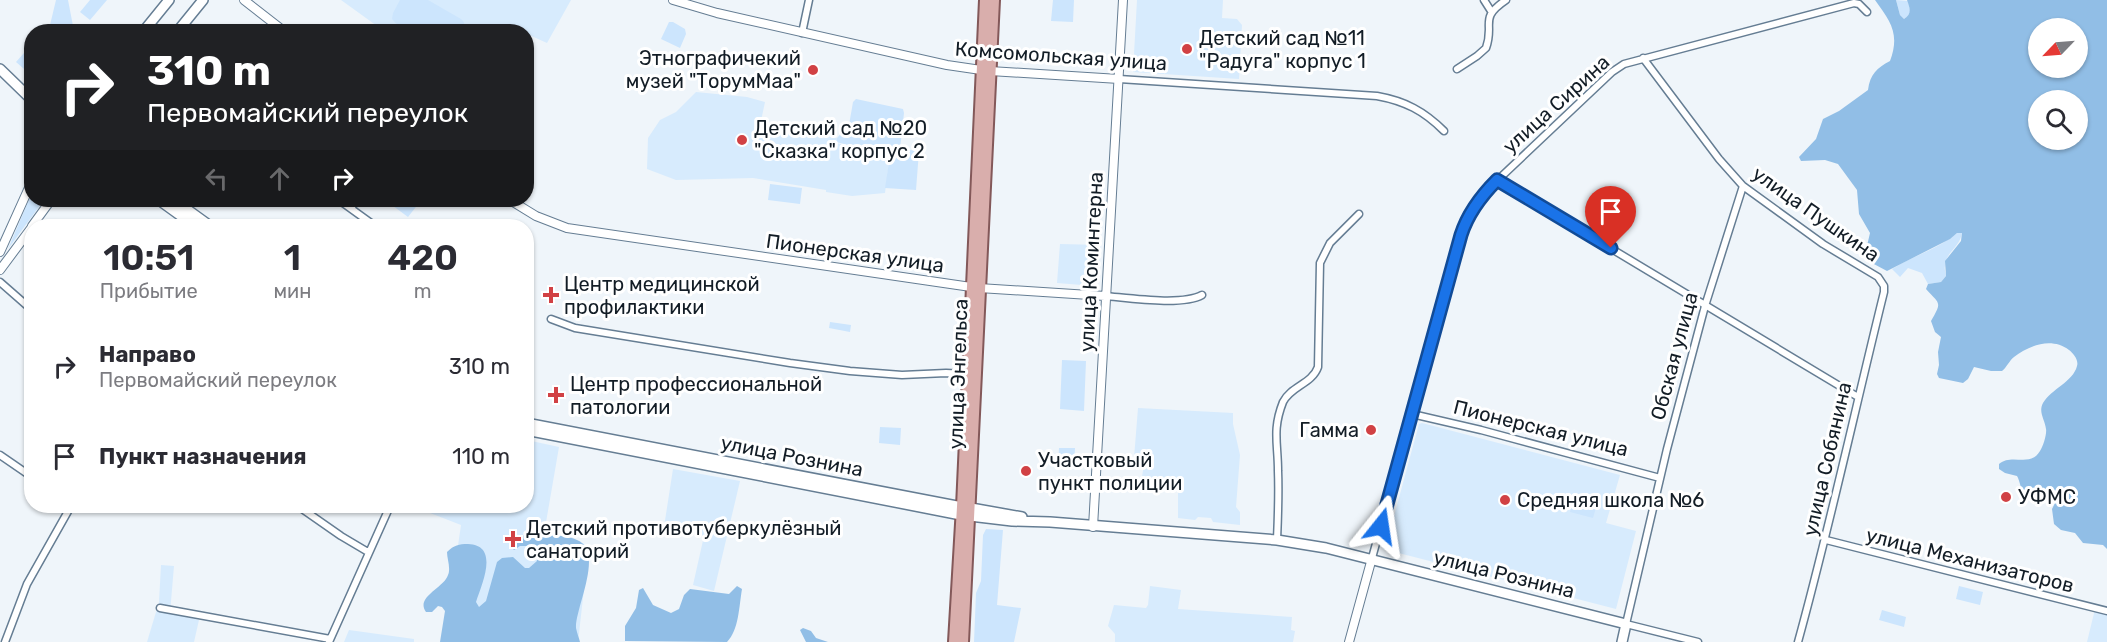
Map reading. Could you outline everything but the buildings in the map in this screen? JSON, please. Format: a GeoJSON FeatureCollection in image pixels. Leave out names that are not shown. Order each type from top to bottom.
{"type":"FeatureCollection","features":[{"type":"Feature","properties":{"kind":"main road"},"geometry":{"type":"LineString","coordinates":[[150,24],[169,0]]}},
{"type":"Feature","properties":{"kind":"main road"},"geometry":{"type":"LineString","coordinates":[[184,24],[203,0]]}},
{"type":"Feature","properties":{"kind":"main road","name":"улица Энгельса"},"geometry":{"type":"LineString","coordinates":[[954,642],[966,511],[985,71],[985,0]]}},
{"type":"Feature","properties":{"kind":"main road","name":"улица Энгельса"},"geometry":{"type":"LineString","coordinates":[[985,71],[994,0]]}},
{"type":"Feature","properties":{"kind":"main road"},"geometry":{"type":"LineString","coordinates":[[0,68],[24,87]]}},
{"type":"Feature","properties":{"kind":"main road"},"geometry":{"type":"LineString","coordinates":[[0,68],[24,92]]}},
{"type":"Feature","properties":{"kind":"main road"},"geometry":{"type":"LineString","coordinates":[[169,207],[185,219]]}},
{"type":"Feature","properties":{"kind":"main road"},"geometry":{"type":"LineString","coordinates":[[184,207],[200,219]]}},
{"type":"Feature","properties":{"kind":"main road","name":"улица Энгельса"},"geometry":{"type":"LineString","coordinates":[[963,642],[967,374],[975,288]]}},
{"type":"Feature","properties":{"kind":"main road","name":"улица Рознина"},"geometry":{"type":"LineString","coordinates":[[534,425],[828,485]]}},
{"type":"Feature","properties":{"kind":"main road","name":"улица Рознина"},"geometry":{"type":"LineString","coordinates":[[534,431],[1012,521],[1277,540],[1310,545],[1372,558],[1626,624]]}},
{"type":"Feature","properties":{"kind":"main road","name":"Обская улица"},"geometry":{"type":"LineString","coordinates":[[1622,642],[1626,624]]}},
{"type":"Feature","properties":{"kind":"street"},"geometry":{"type":"LineString","coordinates":[[244,0],[275,24]]}},
{"type":"Feature","properties":{"kind":"street","name":"Комсомольская улица"},"geometry":{"type":"LineString","coordinates":[[673,0],[802,33],[947,65],[985,71],[1377,96],[1409,104],[1444,130]]}},
{"type":"Feature","properties":{"kind":"street"},"geometry":{"type":"LineString","coordinates":[[802,33],[809,0]]}},
{"type":"Feature","properties":{"kind":"street","name":"улица Коминтерна"},"geometry":{"type":"LineString","coordinates":[[1093,527],[1123,0]]}},
{"type":"Feature","properties":{"kind":"street"},"geometry":{"type":"LineString","coordinates":[[1484,0],[1491,11]]}},
{"type":"Feature","properties":{"kind":"street"},"geometry":{"type":"LineString","coordinates":[[1457,69],[1486,48],[1488,17],[1491,11],[1506,0]]}},
{"type":"Feature","properties":{"kind":"street","name":"улица Сирина"},"geometry":{"type":"LineString","coordinates":[[1349,642],[1464,225],[1478,201],[1497,180],[1612,72],[1624,64],[1854,3],[1862,6],[1867,12]]}},
{"type":"Feature","properties":{"kind":"street","name":"улица Пушкина"},"geometry":{"type":"LineString","coordinates":[[1643,58],[1719,159],[1743,186],[1823,244],[1873,273],[1883,284]]}},
{"type":"Feature","properties":{"kind":"street"},"geometry":{"type":"LineString","coordinates":[[1497,180],[1858,397]]}},
{"type":"Feature","properties":{"kind":"street","name":"Обская улица"},"geometry":{"type":"LineString","coordinates":[[1626,624],[1660,478],[1705,306],[1743,186]]}},
{"type":"Feature","properties":{"kind":"street"},"geometry":{"type":"LineString","coordinates":[[0,252],[24,199]]}},
{"type":"Feature","properties":{"kind":"street","name":"Пионерская улица"},"geometry":{"type":"LineString","coordinates":[[521,207],[536,216],[567,228],[975,288],[1175,300],[1190,300],[1202,295]]}},
{"type":"Feature","properties":{"kind":"street"},"geometry":{"type":"LineString","coordinates":[[351,208],[366,219]]}},
{"type":"Feature","properties":{"kind":"street"},"geometry":{"type":"LineString","coordinates":[[1277,540],[1278,460],[1275,436],[1277,420],[1289,393],[1316,373],[1319,358],[1320,263],[1330,243],[1359,213]]}},
{"type":"Feature","properties":{"kind":"street"},"geometry":{"type":"LineString","coordinates":[[0,270],[24,238]]}},
{"type":"Feature","properties":{"kind":"street"},"geometry":{"type":"LineString","coordinates":[[0,282],[24,302]]}},
{"type":"Feature","properties":{"kind":"street","name":"улица Собянина"},"geometry":{"type":"LineString","coordinates":[[1798,642],[1826,540],[1884,292],[1883,284]]}},
{"type":"Feature","properties":{"kind":"street"},"geometry":{"type":"LineString","coordinates":[[551,319],[575,328],[800,365],[902,375],[967,374]]}},
{"type":"Feature","properties":{"kind":"street","name":"Пионерская улица"},"geometry":{"type":"LineString","coordinates":[[1412,414],[1660,478]]}},
{"type":"Feature","properties":{"kind":"street"},"geometry":{"type":"LineString","coordinates":[[0,455],[24,472]]}},
{"type":"Feature","properties":{"kind":"street"},"geometry":{"type":"LineString","coordinates":[[5,642],[27,584],[67,513]]}},
{"type":"Feature","properties":{"kind":"street"},"geometry":{"type":"LineString","coordinates":[[309,513],[368,552]]}},
{"type":"Feature","properties":{"kind":"street"},"geometry":{"type":"LineString","coordinates":[[160,608],[330,641],[387,513]]}},
{"type":"Feature","properties":{"kind":"street","name":"улица Механизаторов"},"geometry":{"type":"LineString","coordinates":[[1826,540],[2107,611]]}},
{"type":"Feature","properties":{"kind":"street","name":"улица Рознина"},"geometry":{"type":"LineString","coordinates":[[1626,624],[1698,642]]}},
{"type":"Feature","properties":{"kind":"shaded area"},"geometry":{"type":"Polygon","coordinates":[[[56,0],[68,0],[73,24],[50,24],[56,0]]]}},
{"type":"Feature","properties":{"kind":"shaded area"},"geometry":{"type":"Polygon","coordinates":[[[90,0],[107,0],[90,20],[80,12],[90,0]]]}},
{"type":"Feature","properties":{"kind":"shaded area"},"geometry":{"type":"Polygon","coordinates":[[[341,0],[571,0],[547,43],[534,37],[534,24],[374,24],[341,0]]]}},
{"type":"Feature","properties":{"kind":"shaded area"},"geometry":{"type":"Polygon","coordinates":[[[400,0],[428,0],[461,19],[464,24],[397,24],[392,19],[400,0]]]}},
{"type":"Feature","properties":{"kind":"shaded area"},"geometry":{"type":"Polygon","coordinates":[[[1053,0],[1074,0],[1073,22],[1051,21],[1053,0]]]}},
{"type":"Feature","properties":{"kind":"shaded area","name":"Детский сад №11 \"Радуга\" корпус 1"},"geometry":{"type":"Polygon","coordinates":[[[1137,0],[1223,0],[1222,18],[1237,19],[1242,25],[1239,79],[1133,72],[1137,0]]]}},
{"type":"Feature","properties":{"kind":"shaded area"},"geometry":{"type":"Polygon","coordinates":[[[1875,0],[1896,0],[1900,15],[1904,19],[1910,11],[1907,0],[2107,0],[2107,549],[2103,545],[2083,543],[2075,533],[2061,530],[2054,524],[2052,509],[2058,497],[2054,489],[2032,496],[2025,495],[2017,476],[1999,469],[1999,464],[2004,461],[2031,459],[2040,451],[2046,431],[2041,413],[2043,403],[2075,372],[2077,364],[2074,355],[2062,346],[2041,344],[2020,353],[2002,371],[1974,367],[1968,379],[1963,383],[1939,378],[1937,374],[1938,352],[1941,337],[1935,332],[1931,321],[1938,303],[1926,289],[1928,284],[1941,282],[1946,276],[1945,261],[1961,241],[1962,233],[1957,233],[1950,239],[1887,271],[1872,263],[1869,258],[1866,250],[1870,233],[1859,214],[1857,190],[1838,164],[1825,160],[1801,161],[1799,157],[1816,139],[1823,119],[1839,111],[1868,90],[1875,72],[1890,61],[1894,36],[1889,22],[1875,0]]]}},
{"type":"Feature","properties":{"kind":"shaded area"},"geometry":{"type":"Polygon","coordinates":[[[1896,0],[1908,1],[1910,9],[1904,19],[1900,15],[1896,0]]]}},
{"type":"Feature","properties":{"kind":"shaded area"},"geometry":{"type":"Polygon","coordinates":[[[669,22],[685,29],[686,34],[680,48],[661,39],[669,22]]]}},
{"type":"Feature","properties":{"kind":"shaded area"},"geometry":{"type":"Polygon","coordinates":[[[24,53],[24,69],[16,62],[24,53]]]}},
{"type":"Feature","properties":{"kind":"shaded area","name":"Детский сад №20 \"Сказка\" корпус 2"},"geometry":{"type":"Polygon","coordinates":[[[696,92],[747,97],[765,102],[761,121],[837,138],[836,143],[890,155],[885,193],[852,196],[753,178],[676,180],[647,169],[648,138],[660,120],[676,112],[696,92]]]}},
{"type":"Feature","properties":{"kind":"shaded area"},"geometry":{"type":"Polygon","coordinates":[[[856,99],[903,109],[900,149],[919,151],[916,190],[885,188],[890,155],[836,142],[849,125],[853,102],[856,99]]]}},
{"type":"Feature","properties":{"kind":"shaded area"},"geometry":{"type":"Polygon","coordinates":[[[770,184],[802,188],[800,204],[768,200],[770,184]]]}},
{"type":"Feature","properties":{"kind":"shaded area"},"geometry":{"type":"Polygon","coordinates":[[[26,207],[39,207],[30,219],[24,219],[24,227],[8,249],[26,207]]]}},
{"type":"Feature","properties":{"kind":"shaded area"},"geometry":{"type":"Polygon","coordinates":[[[394,207],[416,207],[408,217],[394,207]]]}},
{"type":"Feature","properties":{"kind":"shaded area"},"geometry":{"type":"Polygon","coordinates":[[[1957,233],[1962,233],[1961,238],[1947,257],[1946,276],[1941,282],[1928,284],[1922,273],[1908,268],[1900,277],[1892,269],[1942,244],[1957,233]]]}},
{"type":"Feature","properties":{"kind":"shaded area"},"geometry":{"type":"Polygon","coordinates":[[[1060,244],[1101,245],[1098,283],[1094,286],[1057,283],[1060,244]]]}},
{"type":"Feature","properties":{"kind":"shaded area"},"geometry":{"type":"Polygon","coordinates":[[[830,322],[851,325],[850,332],[829,328],[830,322]]]}},
{"type":"Feature","properties":{"kind":"shaded area"},"geometry":{"type":"Polygon","coordinates":[[[1062,360],[1086,361],[1084,411],[1060,409],[1062,360]]]}},
{"type":"Feature","properties":{"kind":"shaded area"},"geometry":{"type":"Polygon","coordinates":[[[1138,408],[1233,413],[1233,424],[1240,455],[1236,507],[1240,512],[1240,525],[1213,522],[1211,518],[1198,517],[1195,520],[1178,518],[1178,486],[1166,485],[1166,480],[1157,480],[1157,485],[1141,483],[1145,458],[1134,458],[1138,408]]]}},
{"type":"Feature","properties":{"kind":"shaded area","name":"Средняя школа №6"},"geometry":{"type":"Polygon","coordinates":[[[1419,424],[1620,475],[1606,523],[1636,531],[1616,609],[1383,549],[1419,424]]]}},
{"type":"Feature","properties":{"kind":"shaded area"},"geometry":{"type":"Polygon","coordinates":[[[880,427],[901,428],[900,445],[879,443],[880,427]]]}},
{"type":"Feature","properties":{"kind":"shaded area","name":"Детский противотуберкулёзный санаторий"},"geometry":{"type":"Polygon","coordinates":[[[534,442],[559,447],[544,534],[589,545],[578,642],[444,642],[461,525],[430,513],[534,513],[534,442]]]}},
{"type":"Feature","properties":{"kind":"shaded area"},"geometry":{"type":"Polygon","coordinates":[[[1059,448],[1075,448],[1074,466],[1058,466],[1059,448]]]}},
{"type":"Feature","properties":{"kind":"shaded area"},"geometry":{"type":"Polygon","coordinates":[[[673,469],[740,481],[714,591],[693,585],[704,536],[664,527],[673,469]]]}},
{"type":"Feature","properties":{"kind":"shaded area"},"geometry":{"type":"Polygon","coordinates":[[[1574,498],[1597,504],[1593,518],[1570,512],[1574,498]]]}},
{"type":"Feature","properties":{"kind":"shaded area"},"geometry":{"type":"Polygon","coordinates":[[[986,529],[1003,530],[997,605],[1021,608],[1014,642],[974,642],[976,593],[981,581],[983,535],[986,529]]]}},
{"type":"Feature","properties":{"kind":"shaded area","name":"Детский противотуберкулёзный санаторий"},"geometry":{"type":"Polygon","coordinates":[[[526,535],[565,537],[577,540],[585,546],[589,556],[589,567],[577,619],[576,628],[580,642],[440,642],[445,611],[438,606],[432,612],[426,612],[424,602],[448,575],[447,552],[454,546],[465,544],[478,546],[484,551],[485,576],[476,602],[479,607],[486,601],[497,562],[502,558],[513,557],[525,568],[529,568],[537,561],[536,553],[528,546],[520,546],[514,550],[509,544],[512,538],[526,535]]]}},
{"type":"Feature","properties":{"kind":"shaded area"},"geometry":{"type":"Polygon","coordinates":[[[161,565],[174,566],[170,613],[199,620],[194,642],[147,642],[159,602],[161,565]]]}},
{"type":"Feature","properties":{"kind":"shaded area"},"geometry":{"type":"Polygon","coordinates":[[[737,586],[742,589],[738,617],[734,631],[727,642],[625,641],[625,626],[636,608],[639,590],[643,588],[653,605],[671,613],[679,609],[684,595],[690,589],[729,594],[737,586]]]}},
{"type":"Feature","properties":{"kind":"shaded area"},"geometry":{"type":"Polygon","coordinates":[[[1150,586],[1181,590],[1178,609],[1292,617],[1291,630],[1295,631],[1293,642],[1115,642],[1115,634],[1108,626],[1114,605],[1146,608],[1150,586]]]}},
{"type":"Feature","properties":{"kind":"shaded area"},"geometry":{"type":"Polygon","coordinates":[[[1959,586],[1983,592],[1980,605],[1956,599],[1959,586]]]}},
{"type":"Feature","properties":{"kind":"shaded area"},"geometry":{"type":"Polygon","coordinates":[[[2096,605],[2107,608],[2107,642],[2087,642],[2096,605]]]}},
{"type":"Feature","properties":{"kind":"shaded area"},"geometry":{"type":"Polygon","coordinates":[[[1882,610],[1906,617],[1904,627],[1879,620],[1882,610]]]}},
{"type":"Feature","properties":{"kind":"shaded area"},"geometry":{"type":"Polygon","coordinates":[[[803,628],[811,631],[816,638],[828,642],[806,642],[800,630],[803,628]]]}},
{"type":"Feature","properties":{"kind":"shaded area"},"geometry":{"type":"Polygon","coordinates":[[[349,630],[414,639],[414,642],[344,642],[349,630]]]}},
{"type":"Feature","properties":{"kind":"place","name":"Детский сад №11 \"Радуга\" корпус 1"},"geometry":{"type":"Point","coordinates":[1187,49]}},
{"type":"Feature","properties":{"kind":"place","name":"Этнографичекий музей \"ТорумМаа\""},"geometry":{"type":"Point","coordinates":[813,70]}},
{"type":"Feature","properties":{"kind":"place","name":"Детский сад №20 \"Сказка\" корпус 2"},"geometry":{"type":"Point","coordinates":[742,140]}},
{"type":"Feature","properties":{"kind":"place","name":"Центр медицинской профилактики"},"geometry":{"type":"Point","coordinates":[551,295]}},
{"type":"Feature","properties":{"kind":"place","name":"Центр профессиональной патологии"},"geometry":{"type":"Point","coordinates":[556,395]}},
{"type":"Feature","properties":{"kind":"place","name":"Гамма"},"geometry":{"type":"Point","coordinates":[1371,430]}},
{"type":"Feature","properties":{"kind":"place","name":"Участковый пункт полиции"},"geometry":{"type":"Point","coordinates":[1026,471]}},
{"type":"Feature","properties":{"kind":"place","name":"УФМС"},"geometry":{"type":"Point","coordinates":[2006,497]}},
{"type":"Feature","properties":{"kind":"place","name":"Средняя школа №6"},"geometry":{"type":"Point","coordinates":[1505,500]}},
{"type":"Feature","properties":{"kind":"place","name":"Детский противотуберкулёзный санаторий"},"geometry":{"type":"Point","coordinates":[513,539]}},
{"type":"Feature","properties":{"kind":"route"},"geometry":{"type":"LineString","coordinates":[[1381,526],[1464,225],[1485,192],[1497,180],[1611,248]]}}]}
